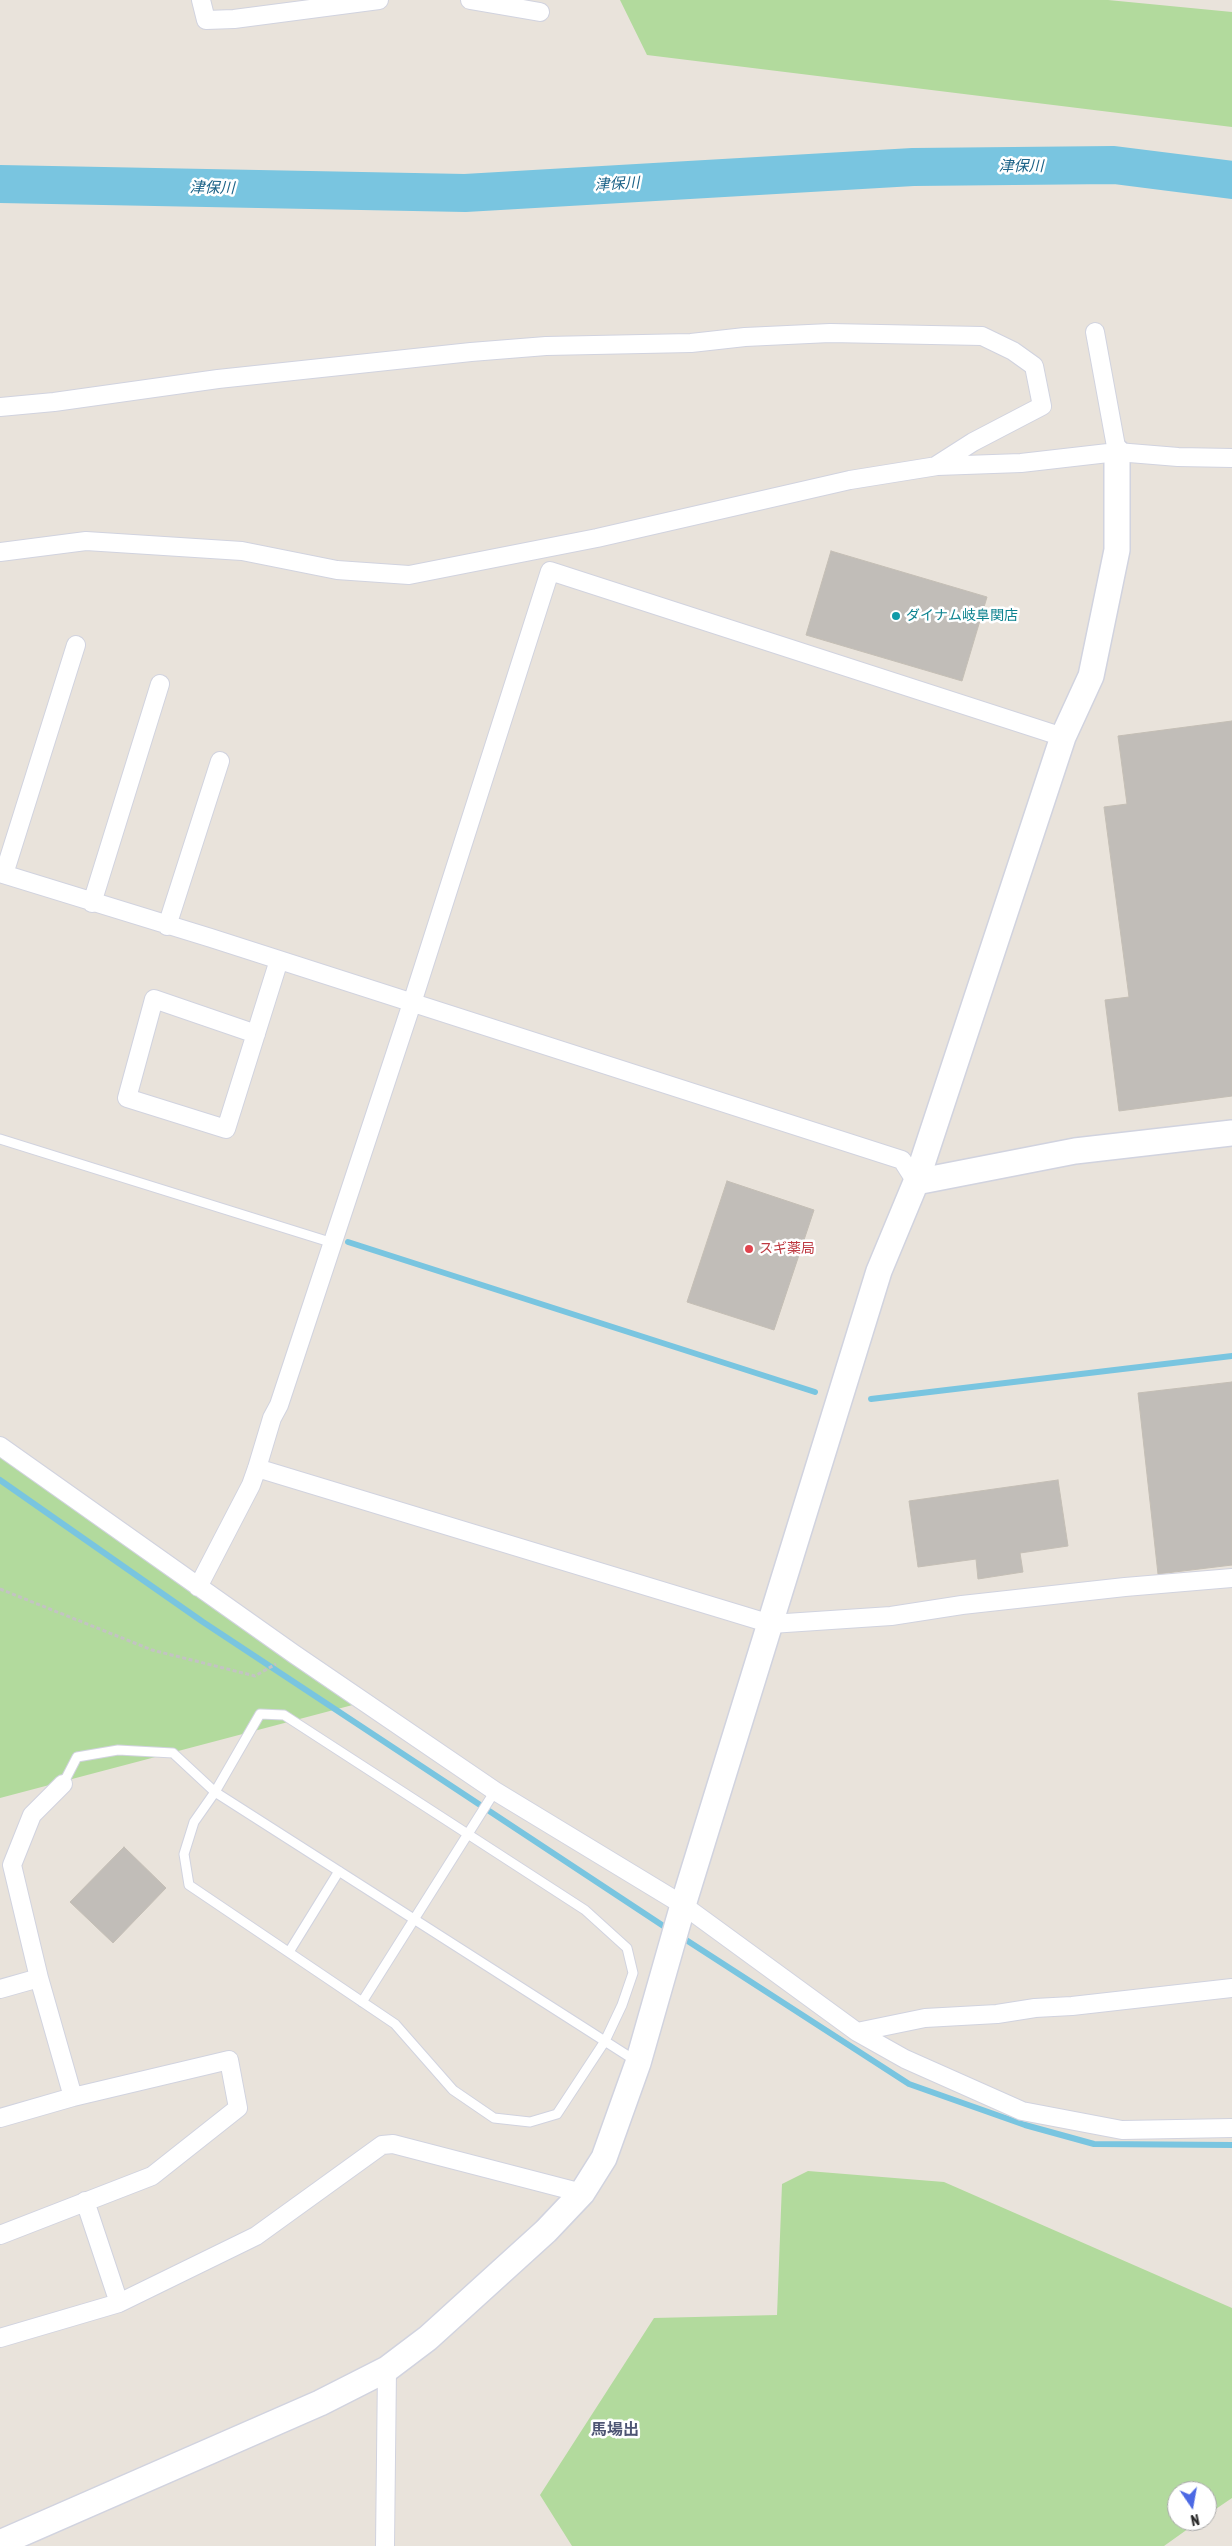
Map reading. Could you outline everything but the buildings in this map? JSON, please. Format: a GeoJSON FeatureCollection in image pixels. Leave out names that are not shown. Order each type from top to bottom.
{"type":"FeatureCollection","features":[{"type":"Feature","properties":{"kind":"street"},"geometry":{"type":"LineString","coordinates":[[201,0],[206,20],[216,20],[379,0]]}},
{"type":"Feature","properties":{"kind":"street"},"geometry":{"type":"LineString","coordinates":[[470,0],[540,12]]}},
{"type":"Feature","properties":{"kind":"street"},"geometry":{"type":"LineString","coordinates":[[0,2543],[320,2403],[387,2369],[428,2338],[546,2231],[582,2193],[604,2158],[638,2063],[683,1905],[879,1272],[916,1182],[1063,737],[1091,676],[1117,550],[1117,452],[1095,332]]}},
{"type":"Feature","properties":{"kind":"street"},"geometry":{"type":"LineString","coordinates":[[0,407],[54,402],[218,379],[471,352],[546,346],[691,343],[745,337],[830,333],[982,336],[1013,351],[1034,366],[1042,406],[973,442],[937,466]]}},
{"type":"Feature","properties":{"kind":"street"},"geometry":{"type":"LineString","coordinates":[[0,552],[86,541],[242,551],[337,570],[409,574],[597,538],[850,480],[937,466],[1021,463],[1117,452],[1178,457],[1232,458]]}},
{"type":"Feature","properties":{"kind":"street"},"geometry":{"type":"LineString","coordinates":[[198,1587],[251,1485],[272,1418],[279,1405],[412,1003],[550,571],[1063,737]]}},
{"type":"Feature","properties":{"kind":"street"},"geometry":{"type":"LineString","coordinates":[[76,645],[2,874],[279,960],[902,1160],[916,1182]]}},
{"type":"Feature","properties":{"kind":"street"},"geometry":{"type":"LineString","coordinates":[[92,903],[160,684]]}},
{"type":"Feature","properties":{"kind":"street"},"geometry":{"type":"LineString","coordinates":[[167,926],[220,761]]}},
{"type":"Feature","properties":{"kind":"street"},"geometry":{"type":"LineString","coordinates":[[256,1034],[154,1000],[127,1098],[226,1129],[256,1034],[279,960]]}},
{"type":"Feature","properties":{"kind":"street"},"geometry":{"type":"LineString","coordinates":[[916,1182],[1075,1151],[1232,1133]]}},
{"type":"Feature","properties":{"kind":"street"},"geometry":{"type":"LineString","coordinates":[[0,1446],[198,1587],[494,1791],[683,1905],[857,2032],[905,2059],[1022,2111],[1122,2130],[1232,2128]]}},
{"type":"Feature","properties":{"kind":"street"},"geometry":{"type":"LineString","coordinates":[[257,1468],[771,1624],[891,1616],[962,1605],[1125,1587],[1232,1578]]}},
{"type":"Feature","properties":{"kind":"street"},"geometry":{"type":"LineString","coordinates":[[63,1784],[32,1815],[6,1867],[73,2097]]}},
{"type":"Feature","properties":{"kind":"street"},"geometry":{"type":"LineString","coordinates":[[0,1989],[39,1978]]}},
{"type":"Feature","properties":{"kind":"street"},"geometry":{"type":"LineString","coordinates":[[857,2032],[925,2018],[997,2014],[1035,2008],[1072,2006],[1232,1988]]}},
{"type":"Feature","properties":{"kind":"street"},"geometry":{"type":"LineString","coordinates":[[0,2118],[73,2097],[229,2060],[238,2108],[152,2176],[0,2235]]}},
{"type":"Feature","properties":{"kind":"street"},"geometry":{"type":"LineString","coordinates":[[0,2338],[119,2303],[256,2236],[382,2145],[393,2144],[582,2193]]}},
{"type":"Feature","properties":{"kind":"street"},"geometry":{"type":"LineString","coordinates":[[85,2201],[119,2303]]}},
{"type":"Feature","properties":{"kind":"street"},"geometry":{"type":"LineString","coordinates":[[385,2546],[387,2369]]}},
{"type":"Feature","properties":{"kind":"lane"},"geometry":{"type":"LineString","coordinates":[[0,1139],[333,1244]]}},
{"type":"Feature","properties":{"kind":"lane"},"geometry":{"type":"LineString","coordinates":[[260,1714],[284,1715],[585,1910],[627,1948],[633,1973],[622,2005],[605,2042],[557,2114],[530,2122],[494,2118],[453,2090],[395,2024],[189,1885],[184,1854],[194,1822],[215,1792],[260,1714]]}},
{"type":"Feature","properties":{"kind":"lane"},"geometry":{"type":"LineString","coordinates":[[63,1784],[77,1757],[118,1750],[173,1753],[215,1792],[638,2063]]}},
{"type":"Feature","properties":{"kind":"lane"},"geometry":{"type":"LineString","coordinates":[[362,2002],[494,1791]]}},
{"type":"Feature","properties":{"kind":"lane"},"geometry":{"type":"LineString","coordinates":[[289,1952],[339,1871]]}},
{"type":"Feature","properties":{"kind":"path"},"geometry":{"type":"LineString","coordinates":[[0,1589],[152,1650],[255,1676],[294,1654]]}},
{"type":"Feature","properties":{"kind":"green space"},"geometry":{"type":"Polygon","coordinates":[[[620,0],[1108,0],[1232,12],[1232,127],[647,55],[620,0]]]}},
{"type":"Feature","properties":{"kind":"green space"},"geometry":{"type":"Polygon","coordinates":[[[0,1446],[364,1702],[0,1798],[0,1446]]]}},
{"type":"Feature","properties":{"kind":"green space"},"geometry":{"type":"Polygon","coordinates":[[[808,2171],[944,2182],[1232,2308],[1232,2498],[1217,2508],[1217,2481],[1167,2481],[1167,2531],[1185,2531],[1164,2546],[572,2546],[540,2495],[654,2318],[777,2315],[782,2184],[808,2171]]]}},
{"type":"Feature","properties":{"kind":"waterway","name":"津保川"},"geometry":{"type":"LineString","coordinates":[[0,184],[465,193],[913,167],[1114,165],[1232,180]]}},
{"type":"Feature","properties":{"kind":"waterway"},"geometry":{"type":"LineString","coordinates":[[348,1242],[815,1392]]}},
{"type":"Feature","properties":{"kind":"waterway"},"geometry":{"type":"LineString","coordinates":[[871,1399],[1232,1356]]}},
{"type":"Feature","properties":{"kind":"waterway"},"geometry":{"type":"LineString","coordinates":[[0,1480],[203,1622],[671,1931]]}},
{"type":"Feature","properties":{"kind":"waterway"},"geometry":{"type":"LineString","coordinates":[[680,1936],[909,2084],[1025,2125],[1094,2144],[1232,2145]]}},
{"type":"Feature","properties":{"kind":"place","name":"ダイナム岐阜関店"},"geometry":{"type":"Point","coordinates":[896,616]}},
{"type":"Feature","properties":{"kind":"place","name":"スギ薬局"},"geometry":{"type":"Point","coordinates":[749,1249]}},
{"type":"Feature","properties":{"kind":"district","name":"馬場出"},"geometry":{"type":"Point","coordinates":[615,2430]}}]}
